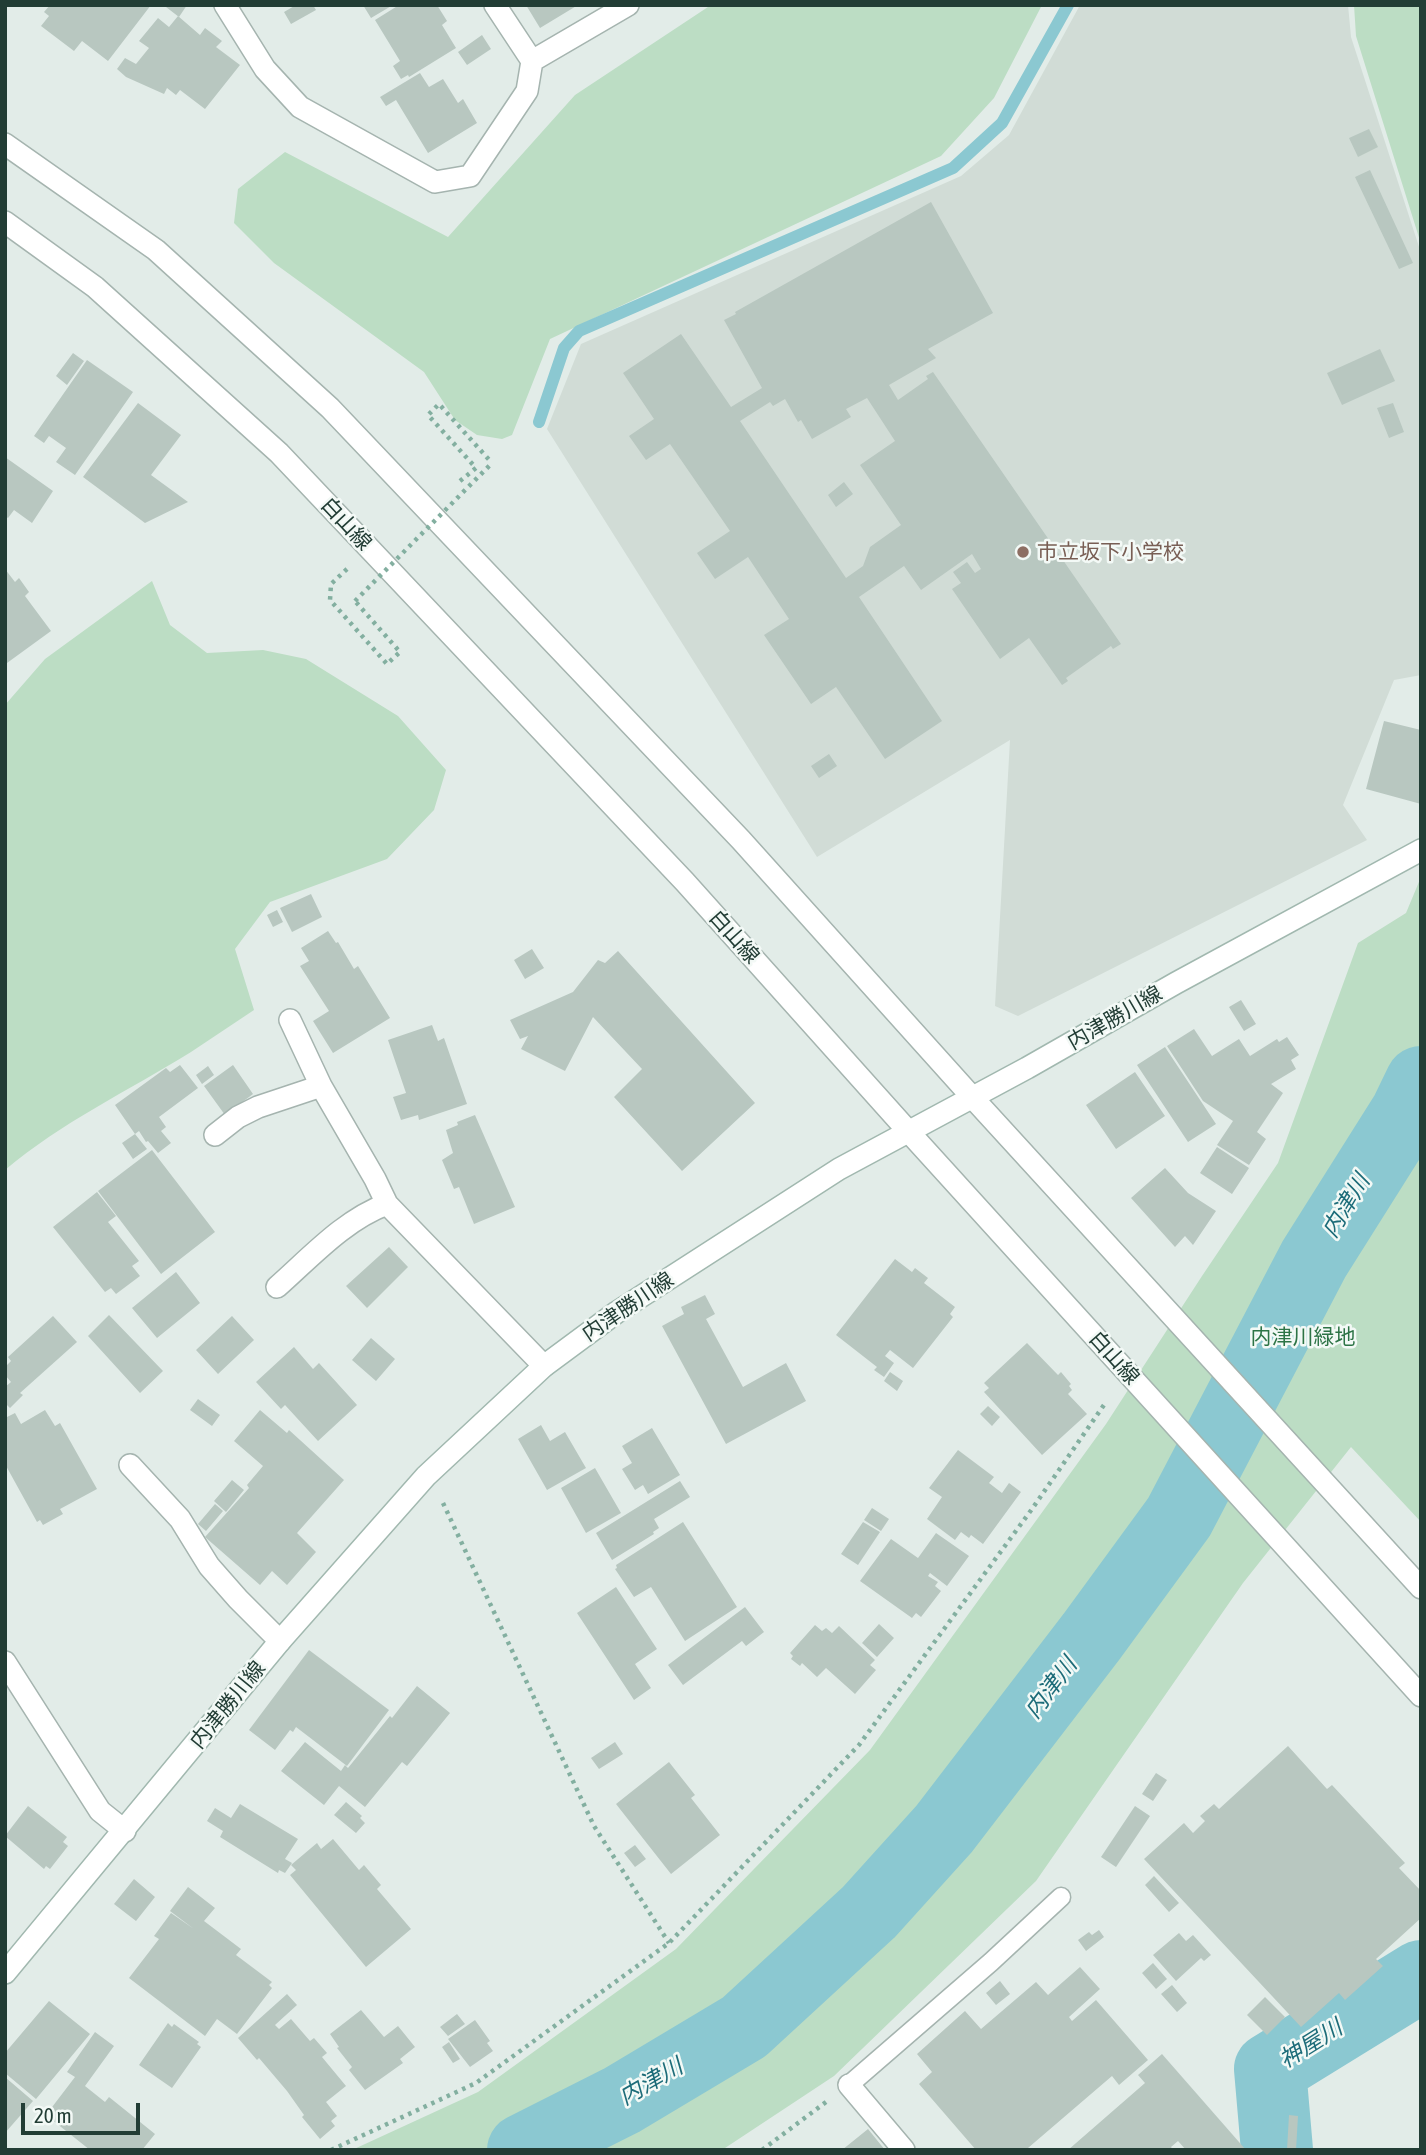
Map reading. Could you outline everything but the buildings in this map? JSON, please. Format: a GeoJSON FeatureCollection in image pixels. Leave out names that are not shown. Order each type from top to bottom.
{"type":"FeatureCollection","features":[{"type":"Feature","properties":{"kind":"street"},"geometry":{"type":"LineString","coordinates":[[225,5],[265,69],[300,107],[435,181],[470,176],[527,91],[532,61],[495,5]]}},
{"type":"Feature","properties":{"kind":"street"},"geometry":{"type":"LineString","coordinates":[[532,61],[628,5]]}},
{"type":"Feature","properties":{"kind":"street"},"geometry":{"type":"LineString","coordinates":[[5,144],[156,250],[330,408],[741,840],[1421,1588]]}},
{"type":"Feature","properties":{"kind":"street","name":"白山線"},"geometry":{"type":"LineString","coordinates":[[5,222],[95,287],[279,453],[685,882],[1421,1696]]}},
{"type":"Feature","properties":{"kind":"street","name":"内津勝川線"},"geometry":{"type":"LineString","coordinates":[[5,1973],[280,1641],[426,1476],[544,1366],[617,1312],[839,1169],[1421,850]]}},
{"type":"Feature","properties":{"kind":"street"},"geometry":{"type":"LineString","coordinates":[[290,1020],[321,1086],[376,1179],[387,1204],[544,1366]]}},
{"type":"Feature","properties":{"kind":"street"},"geometry":{"type":"LineString","coordinates":[[215,1135],[238,1117],[258,1107],[321,1086]]}},
{"type":"Feature","properties":{"kind":"street"},"geometry":{"type":"LineString","coordinates":[[277,1287],[351,1222],[368,1211],[387,1204]]}},
{"type":"Feature","properties":{"kind":"street"},"geometry":{"type":"LineString","coordinates":[[130,1465],[180,1519],[216,1574],[280,1641]]}},
{"type":"Feature","properties":{"kind":"street"},"geometry":{"type":"LineString","coordinates":[[5,1662],[100,1811],[125,1831]]}},
{"type":"Feature","properties":{"kind":"street"},"geometry":{"type":"LineString","coordinates":[[849,2085],[904,2150]]}},
{"type":"Feature","properties":{"kind":"lane"},"geometry":{"type":"LineString","coordinates":[[849,2085],[991,1962],[1061,1897]]}},
{"type":"Feature","properties":{"kind":"path"},"geometry":{"type":"LineString","coordinates":[[347,569],[331,584],[330,600],[387,664],[400,652],[355,601],[492,463],[439,404],[428,415],[476,468],[460,481]]}},
{"type":"Feature","properties":{"kind":"path"},"geometry":{"type":"LineString","coordinates":[[331,2150],[476,2083],[669,1943],[859,1745],[1032,1509],[1106,1402]]}},
{"type":"Feature","properties":{"kind":"path"},"geometry":{"type":"LineString","coordinates":[[426,1476],[443,1503],[594,1826],[669,1943]]}},
{"type":"Feature","properties":{"kind":"path"},"geometry":{"type":"LineString","coordinates":[[762,2150],[849,2085]]}},
{"type":"Feature","properties":{"kind":"shaded area","name":"市立坂下小学校"},"geometry":{"type":"Polygon","coordinates":[[[1080,5],[1348,5],[1351,37],[1421,253],[1421,675],[1394,680],[1343,805],[1367,840],[1018,1016],[995,1006],[1010,740],[817,857],[547,429],[581,344],[961,176],[1009,135],[1080,5]]]}},
{"type":"Feature","properties":{"kind":"green space"},"geometry":{"type":"Polygon","coordinates":[[[711,5],[1042,5],[994,98],[941,156],[550,339],[512,435],[502,439],[477,435],[455,420],[424,372],[274,263],[234,223],[238,189],[285,152],[448,237],[575,95],[711,5]]]}},
{"type":"Feature","properties":{"kind":"green space"},"geometry":{"type":"Polygon","coordinates":[[[1354,5],[1421,5],[1421,244],[1356,36],[1354,5]]]}},
{"type":"Feature","properties":{"kind":"green space"},"geometry":{"type":"Polygon","coordinates":[[[152,581],[170,625],[207,653],[263,650],[306,659],[398,716],[446,770],[434,810],[387,859],[270,902],[235,949],[254,1010],[191,1052],[72,1122],[5,1170],[5,705],[45,659],[152,581]]]}},
{"type":"Feature","properties":{"kind":"green space","name":"内津川緑地"},"geometry":{"type":"Polygon","coordinates":[[[1421,877],[1421,1522],[1351,1447],[1243,1583],[1036,1881],[834,2076],[722,2150],[352,2150],[478,2092],[676,1949],[870,1750],[1106,1424],[1278,1163],[1358,943],[1406,913],[1421,877]]]}},
{"type":"Feature","properties":{"kind":"waterway"},"geometry":{"type":"LineString","coordinates":[[539,422],[564,348],[579,331],[953,168],[1002,123],[1068,5]]}},
{"type":"Feature","properties":{"kind":"waterway","name":"内津川"},"geometry":{"type":"LineString","coordinates":[[523,2150],[622,2100],[744,2027],[869,1912],[944,1829],[1092,1636],[1179,1517],[1314,1259],[1406,1113],[1421,1082]]}},
{"type":"Feature","properties":{"kind":"waterway","name":"神屋川"},"geometry":{"type":"LineString","coordinates":[[1277,2150],[1270,2069],[1421,1976]]}},
{"type":"Feature","properties":{"kind":"place","name":"市立坂下小学校"},"geometry":{"type":"Point","coordinates":[1023,552]}}]}
